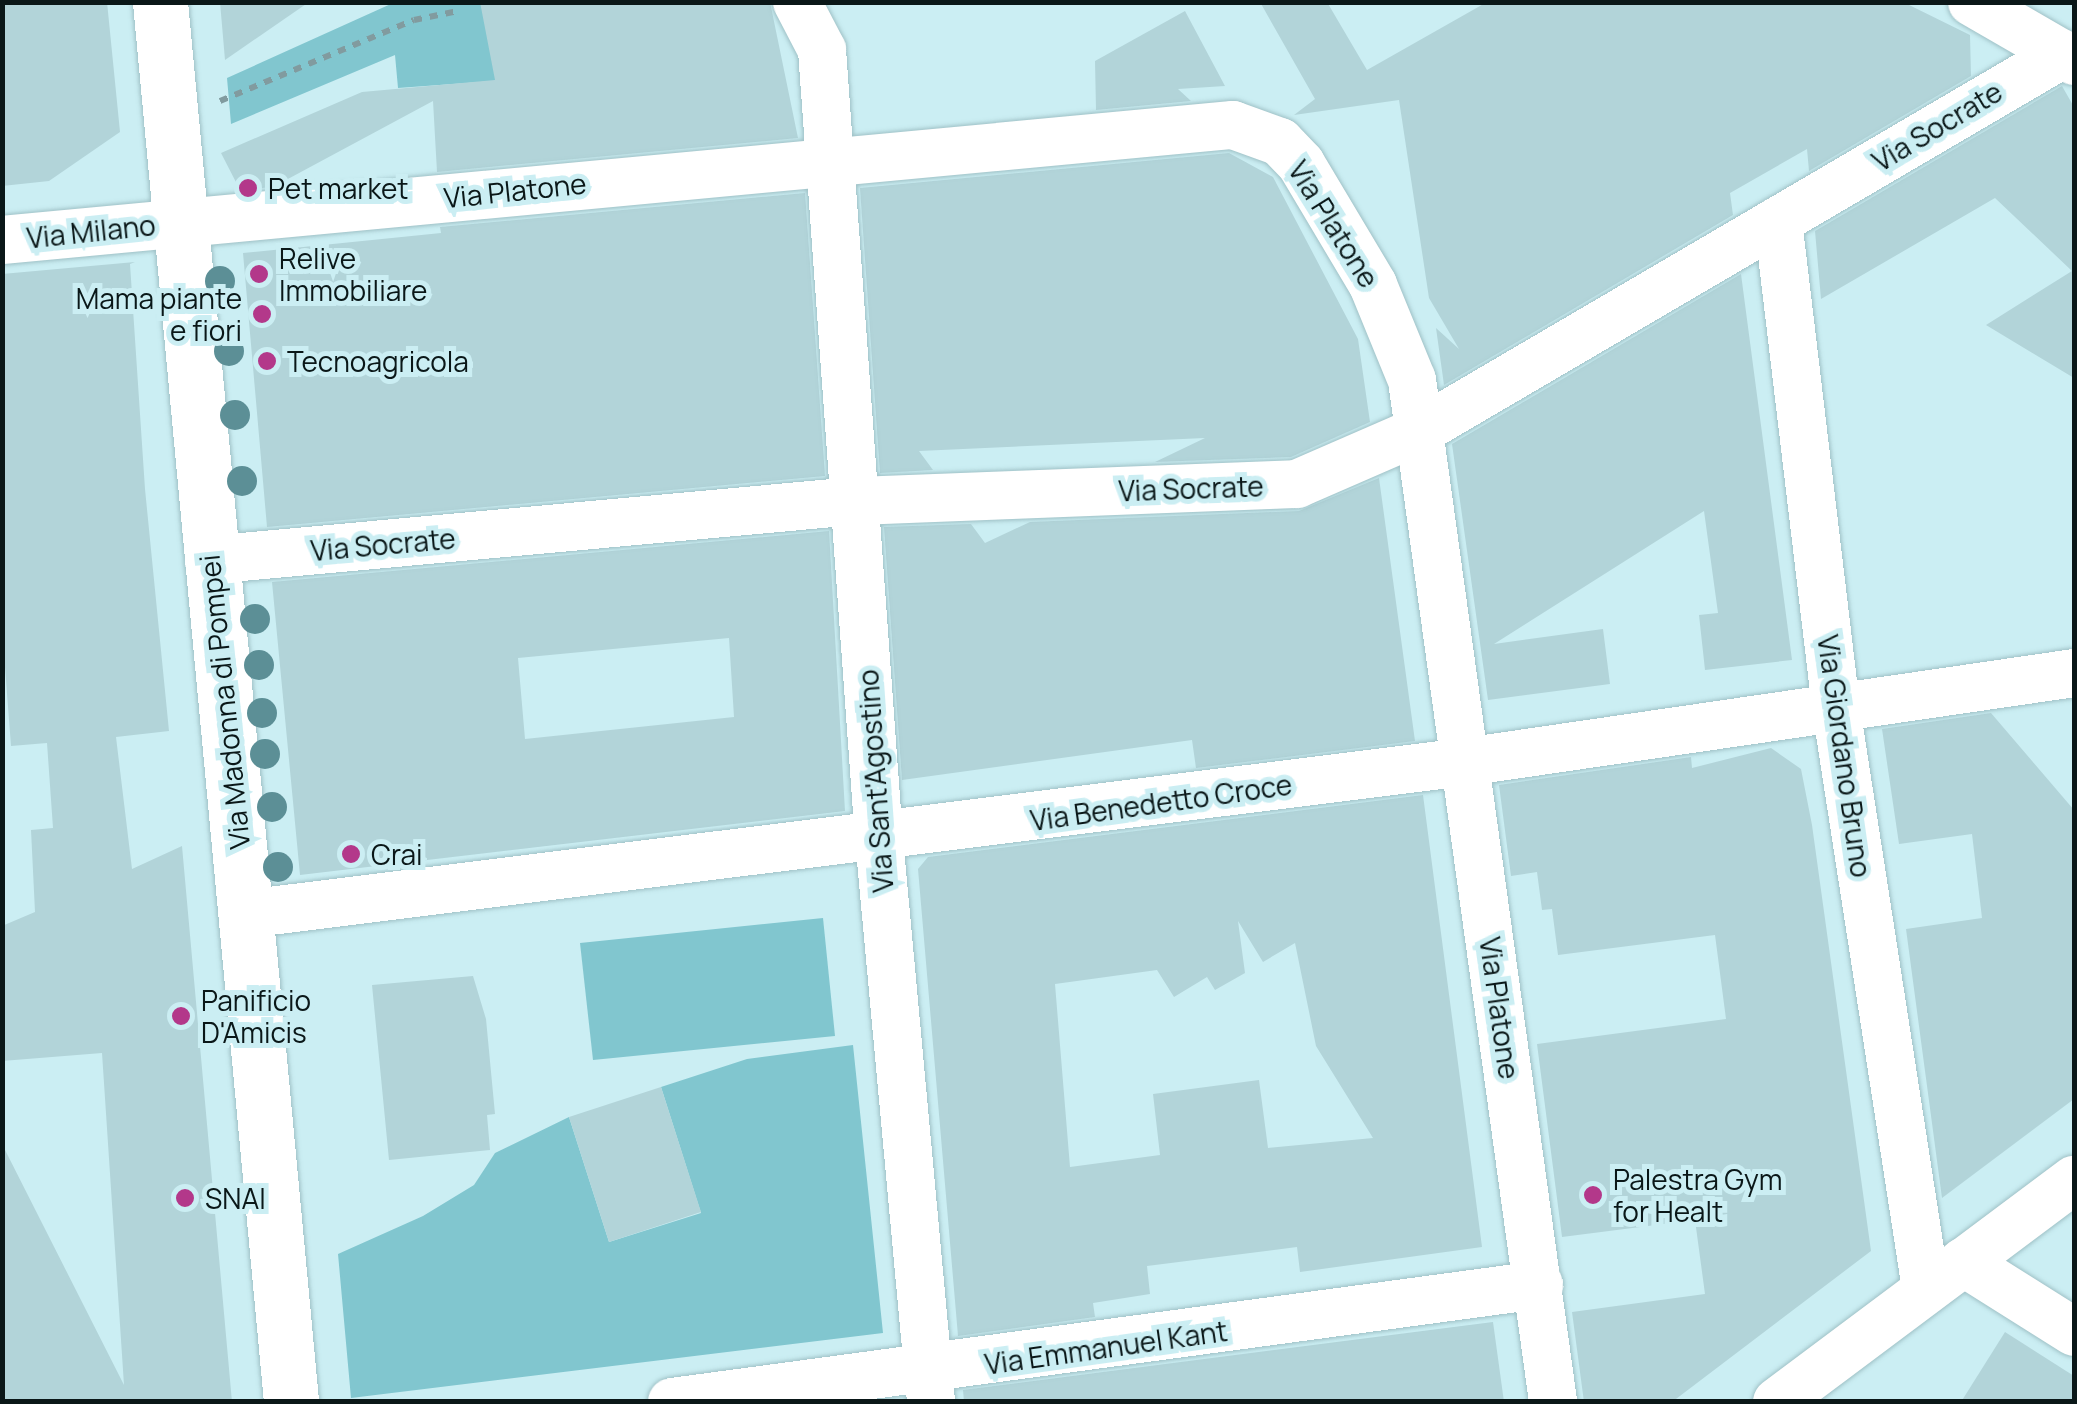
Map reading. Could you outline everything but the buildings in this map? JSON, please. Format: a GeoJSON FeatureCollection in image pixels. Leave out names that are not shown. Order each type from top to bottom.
{"type":"FeatureCollection","features":[{"type":"Feature","properties":{"kind":"street","name":"Via Madonna di Pompei"},"geometry":{"type":"LineString","coordinates":[[160,2],[209,560],[291,1402]]}},
{"type":"Feature","properties":{"kind":"street","name":"Via Sant'Agostino"},"geometry":{"type":"LineString","coordinates":[[798,2],[822,50],[878,839],[929,1387]]}},
{"type":"Feature","properties":{"kind":"street"},"geometry":{"type":"LineString","coordinates":[[1972,2],[2069,58]]}},
{"type":"Feature","properties":{"kind":"street","name":"Via Socrate"},"geometry":{"type":"LineString","coordinates":[[209,560],[855,501],[1297,484],[1421,430],[1778,221],[2069,58]]}},
{"type":"Feature","properties":{"kind":"street","name":"Via Platone"},"geometry":{"type":"LineString","coordinates":[[179,222],[1233,125],[1258,129],[1301,164],[1397,332],[1421,430],[1553,1402]]}},
{"type":"Feature","properties":{"kind":"street","name":"Via Giordano Bruno"},"geometry":{"type":"LineString","coordinates":[[1778,221],[1836,708],[1926,1289]]}},
{"type":"Feature","properties":{"kind":"street","name":"Via Milano"},"geometry":{"type":"LineString","coordinates":[[2,240],[179,222]]}},
{"type":"Feature","properties":{"kind":"street","name":"Via Benedetto Croce"},"geometry":{"type":"LineString","coordinates":[[246,914],[878,839],[1465,762],[2074,673]]}},
{"type":"Feature","properties":{"kind":"street"},"geometry":{"type":"LineString","coordinates":[[1776,1402],[2074,1180]]}},
{"type":"Feature","properties":{"kind":"street"},"geometry":{"type":"LineString","coordinates":[[1963,1262],[2074,1332]]}},
{"type":"Feature","properties":{"kind":"street","name":"Via Emmanuel Kant"},"geometry":{"type":"LineString","coordinates":[[672,1402],[929,1387],[1539,1286]]}},
{"type":"Feature","properties":{"kind":"path"},"geometry":{"type":"LineString","coordinates":[[169,107],[229,100],[414,20],[458,11]]}},
{"type":"Feature","properties":{"kind":"shaded area"},"geometry":{"type":"Polygon","coordinates":[[[393,3],[618,3],[494,81],[398,88],[395,55],[231,124],[227,78],[393,3]]]}},
{"type":"Feature","properties":{"kind":"shaded area"},"geometry":{"type":"Polygon","coordinates":[[[823,918],[835,1036],[593,1060],[580,943],[823,918]]]}},
{"type":"Feature","properties":{"kind":"shaded area"},"geometry":{"type":"Polygon","coordinates":[[[853,1045],[883,1333],[351,1398],[338,1254],[423,1216],[474,1185],[495,1153],[569,1117],[609,1242],[701,1213],[661,1087],[747,1059],[853,1045]]]}},
{"type":"Feature","properties":{"kind":"place","name":"Pet market"},"geometry":{"type":"Point","coordinates":[248,188]}},
{"type":"Feature","properties":{"kind":"place","name":"Relive Immobiliare"},"geometry":{"type":"Point","coordinates":[259,274]}},
{"type":"Feature","properties":{"kind":"place","name":"Mama piante e fiori"},"geometry":{"type":"Point","coordinates":[262,314]}},
{"type":"Feature","properties":{"kind":"place","name":"Tecnoagricola"},"geometry":{"type":"Point","coordinates":[267,361]}},
{"type":"Feature","properties":{"kind":"place","name":"Crai"},"geometry":{"type":"Point","coordinates":[351,854]}},
{"type":"Feature","properties":{"kind":"place","name":"Panificio D'Amicis"},"geometry":{"type":"Point","coordinates":[181,1016]}},
{"type":"Feature","properties":{"kind":"place","name":"Palestra Gym for Healt"},"geometry":{"type":"Point","coordinates":[1593,1195]}},
{"type":"Feature","properties":{"kind":"place","name":"SNAI"},"geometry":{"type":"Point","coordinates":[185,1198]}}]}
